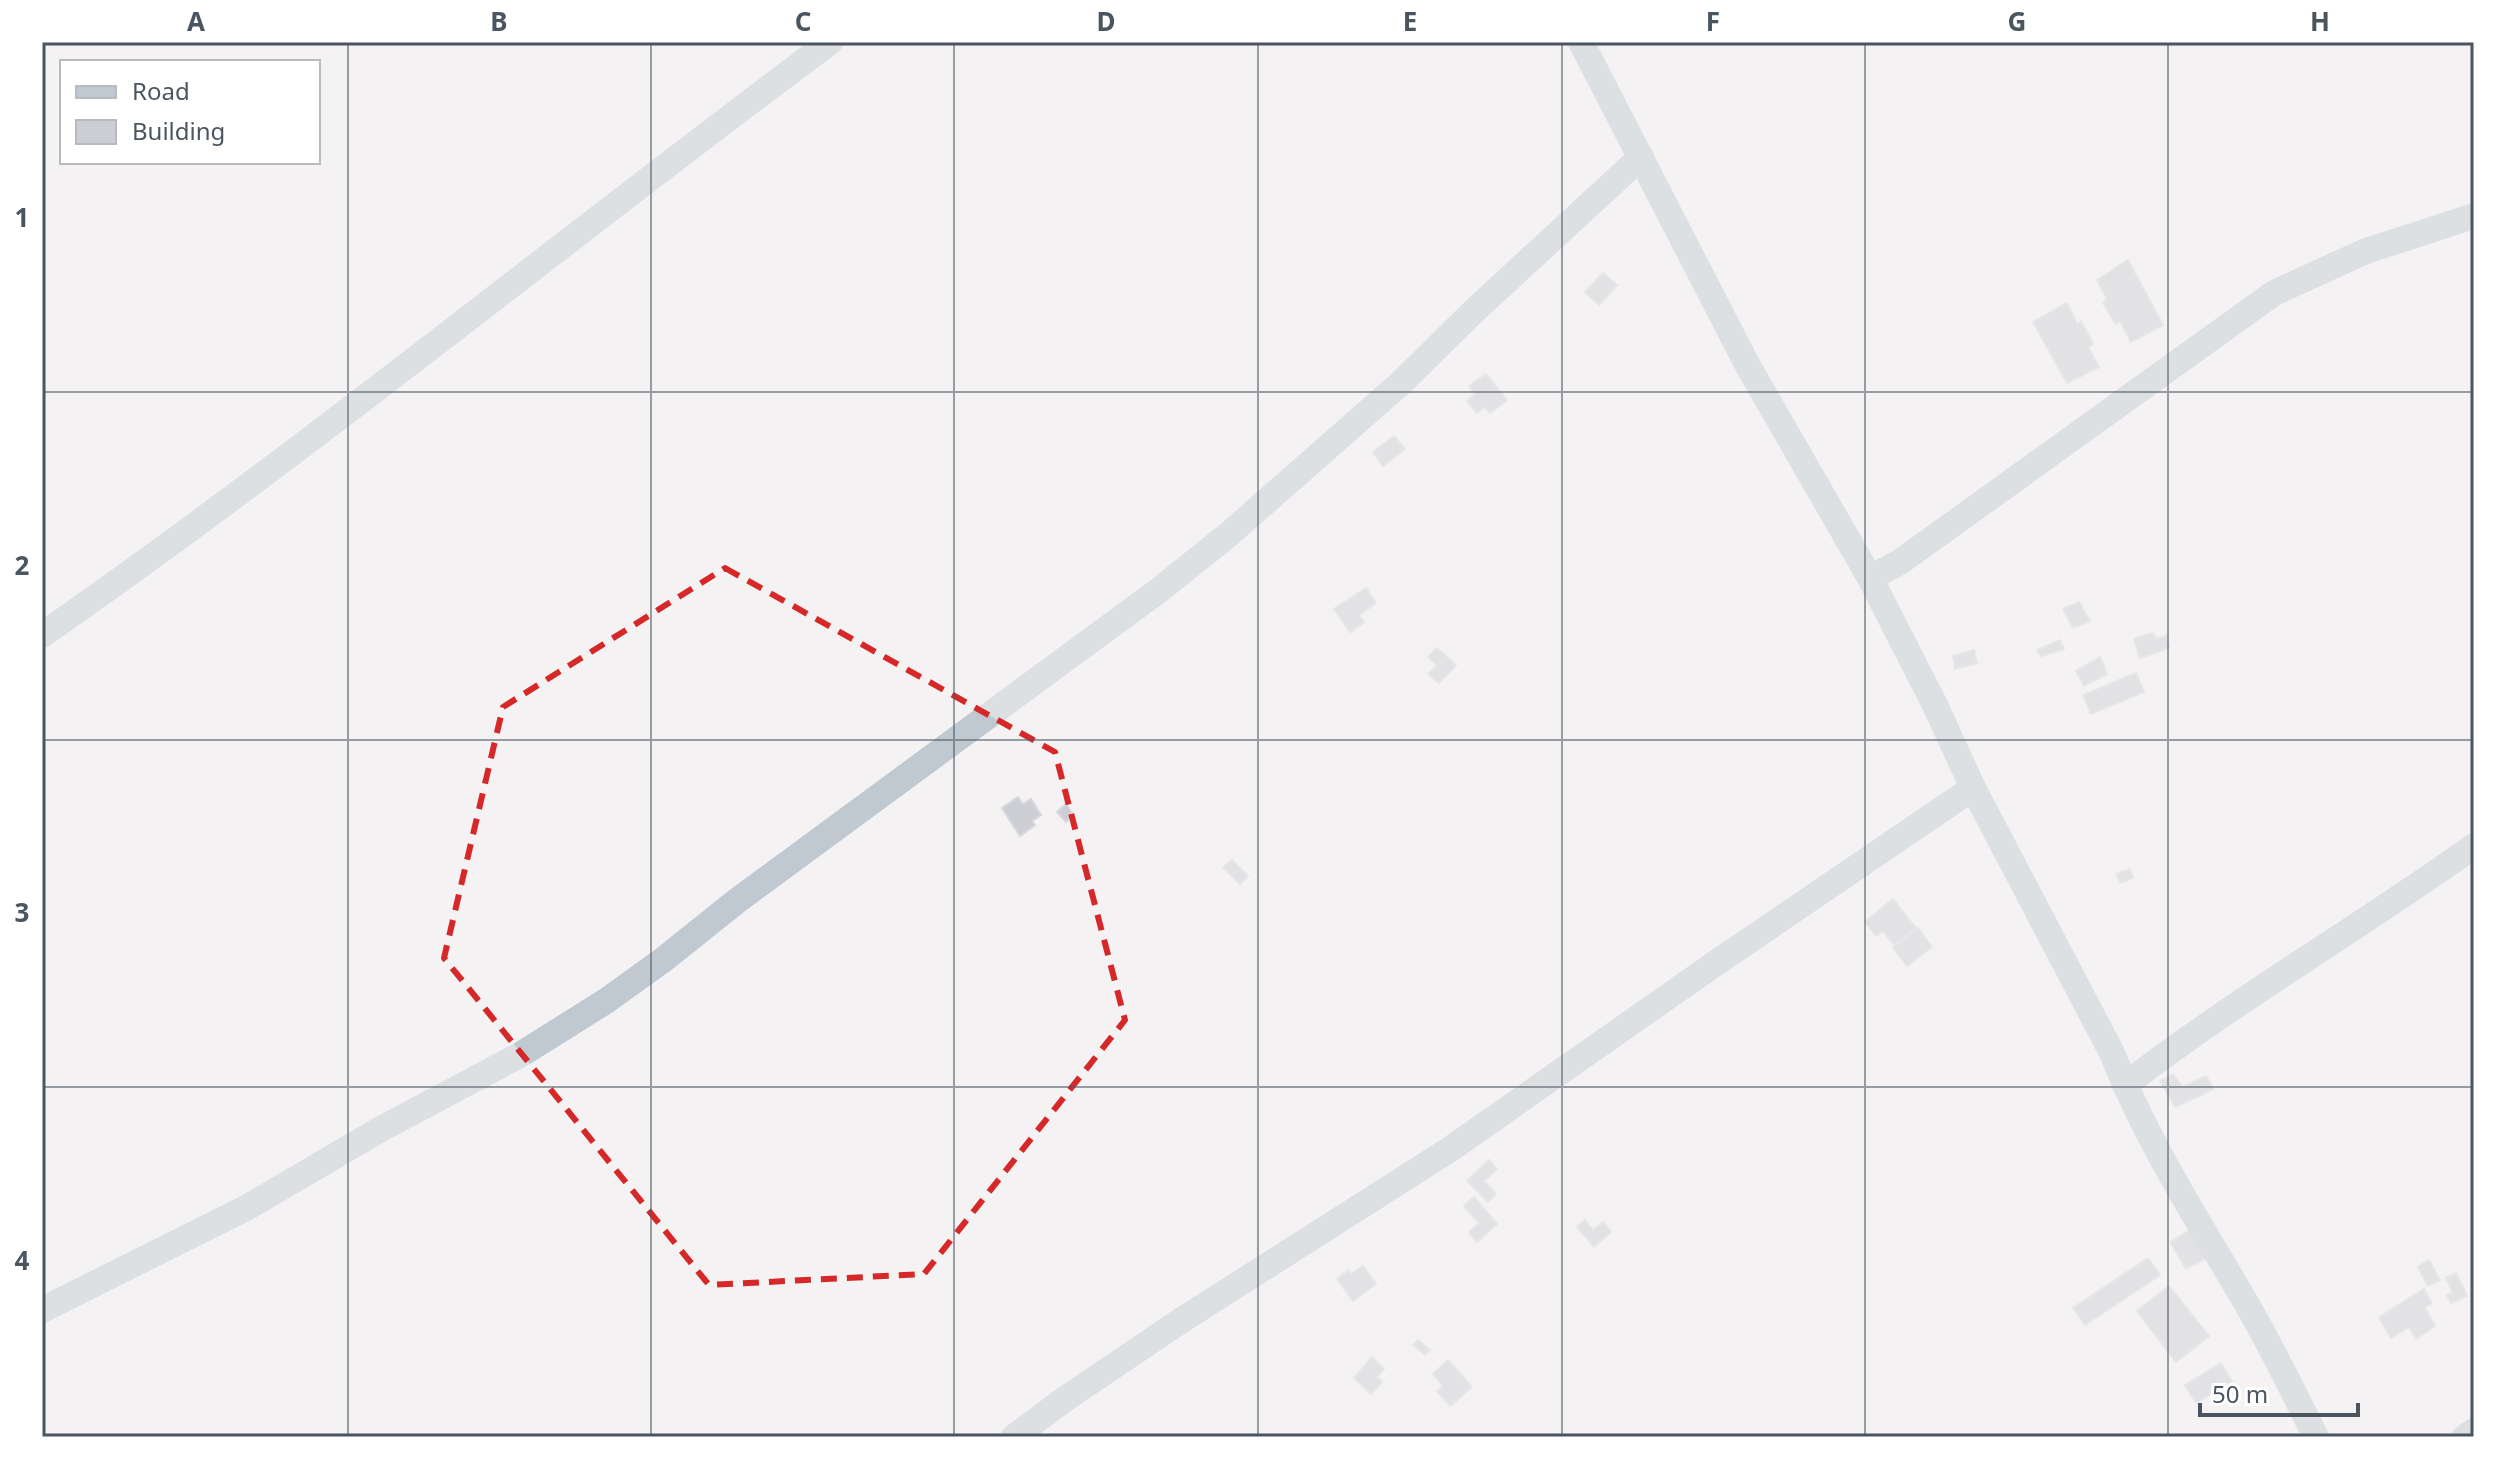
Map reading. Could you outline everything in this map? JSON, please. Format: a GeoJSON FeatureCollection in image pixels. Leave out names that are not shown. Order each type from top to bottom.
{"type":"FeatureCollection","features":[{"type":"Feature","properties":{"kind":"street"},"geometry":{"type":"LineString","coordinates":[[42,635],[252,484],[830,42]]}},
{"type":"Feature","properties":{"kind":"street"},"geometry":{"type":"LineString","coordinates":[[1581,42],[1748,366],[1870,578],[1935,705],[1973,788],[2112,1053],[2180,1195],[2244,1298],[2316,1437]]}},
{"type":"Feature","properties":{"kind":"street"},"geometry":{"type":"LineString","coordinates":[[42,1310],[246,1208],[381,1129],[520,1055],[606,1001],[663,960],[771,875],[1158,591],[1228,535],[1402,382],[1641,157]]}},
{"type":"Feature","properties":{"kind":"street"},"geometry":{"type":"LineString","coordinates":[[1870,578],[1900,562],[2274,293],[2366,251],[2474,216]]}},
{"type":"Feature","properties":{"kind":"street"},"geometry":{"type":"LineString","coordinates":[[1014,1437],[1182,1320],[1449,1150],[1973,788]]}},
{"type":"Feature","properties":{"kind":"street"},"geometry":{"type":"LineString","coordinates":[[2125,1085],[2175,1047],[2474,846]]}},
{"type":"Feature","properties":{"kind":"street"},"geometry":{"type":"LineString","coordinates":[[2465,1437],[2474,1431]]}},
{"type":"Feature","properties":{"kind":"highlighted area"},"geometry":{"type":"Polygon","coordinates":[[[725,568],[1055,752],[1125,1020],[924,1274],[709,1285],[444,958],[503,707],[725,568]]]}},
{"type":"Feature","properties":{"kind":"building"},"geometry":{"type":"Polygon","coordinates":[[[2128,260],[2163,325],[2131,342],[2120,321],[2116,324],[2103,303],[2107,299],[2097,280],[2128,260]]]}},
{"type":"Feature","properties":{"kind":"building"},"geometry":{"type":"Polygon","coordinates":[[[1603,273],[1617,285],[1599,305],[1585,292],[1603,273]]]}},
{"type":"Feature","properties":{"kind":"building"},"geometry":{"type":"Polygon","coordinates":[[[2067,303],[2077,324],[2081,321],[2093,344],[2088,347],[2099,367],[2067,383],[2033,322],[2067,303]]]}},
{"type":"Feature","properties":{"kind":"building"},"geometry":{"type":"Polygon","coordinates":[[[1486,374],[1507,400],[1490,413],[1485,407],[1477,413],[1467,401],[1475,394],[1469,386],[1486,374]]]}},
{"type":"Feature","properties":{"kind":"building"},"geometry":{"type":"Polygon","coordinates":[[[1394,436],[1405,449],[1383,466],[1373,452],[1394,436]]]}},
{"type":"Feature","properties":{"kind":"building"},"geometry":{"type":"Polygon","coordinates":[[[1366,588],[1376,603],[1359,615],[1364,622],[1350,632],[1334,609],[1366,588]]]}},
{"type":"Feature","properties":{"kind":"building"},"geometry":{"type":"Polygon","coordinates":[[[2079,602],[2090,621],[2073,628],[2063,609],[2079,602]]]}},
{"type":"Feature","properties":{"kind":"building"},"geometry":{"type":"Polygon","coordinates":[[[2152,633],[2157,639],[2167,635],[2169,648],[2140,658],[2134,639],[2152,633]]]}},
{"type":"Feature","properties":{"kind":"building"},"geometry":{"type":"Polygon","coordinates":[[[2060,640],[2064,649],[2041,656],[2037,650],[2060,640]]]}},
{"type":"Feature","properties":{"kind":"building"},"geometry":{"type":"Polygon","coordinates":[[[1437,648],[1456,665],[1439,683],[1428,674],[1437,665],[1428,657],[1437,648]]]}},
{"type":"Feature","properties":{"kind":"building"},"geometry":{"type":"Polygon","coordinates":[[[1974,650],[1977,663],[1955,669],[1953,656],[1974,650]]]}},
{"type":"Feature","properties":{"kind":"building"},"geometry":{"type":"Polygon","coordinates":[[[2100,657],[2107,674],[2084,686],[2076,671],[2100,657]]]}},
{"type":"Feature","properties":{"kind":"building"},"geometry":{"type":"Polygon","coordinates":[[[2136,673],[2144,692],[2091,714],[2083,695],[2136,673]]]}},
{"type":"Feature","properties":{"kind":"building"},"geometry":{"type":"Polygon","coordinates":[[[1018,797],[1023,804],[1031,799],[1041,815],[1032,821],[1035,825],[1020,836],[1002,808],[1018,797]]]}},
{"type":"Feature","properties":{"kind":"building"},"geometry":{"type":"Polygon","coordinates":[[[1066,804],[1074,814],[1066,822],[1057,812],[1066,804]]]}},
{"type":"Feature","properties":{"kind":"building"},"geometry":{"type":"Polygon","coordinates":[[[1232,860],[1248,876],[1240,884],[1223,867],[1232,860]]]}},
{"type":"Feature","properties":{"kind":"building"},"geometry":{"type":"Polygon","coordinates":[[[2130,869],[2133,878],[2120,883],[2116,874],[2130,869]]]}},
{"type":"Feature","properties":{"kind":"building"},"geometry":{"type":"Polygon","coordinates":[[[1893,899],[1916,928],[1894,945],[1883,931],[1876,936],[1865,922],[1893,899]]]}},
{"type":"Feature","properties":{"kind":"building"},"geometry":{"type":"Polygon","coordinates":[[[1918,928],[1932,947],[1907,966],[1893,948],[1918,928]]]}},
{"type":"Feature","properties":{"kind":"building"},"geometry":{"type":"Polygon","coordinates":[[[2173,1074],[2182,1087],[2206,1076],[2214,1089],[2175,1107],[2160,1081],[2173,1074]]]}},
{"type":"Feature","properties":{"kind":"building"},"geometry":{"type":"Polygon","coordinates":[[[1489,1160],[1497,1169],[1484,1181],[1496,1194],[1488,1202],[1467,1181],[1489,1160]]]}},
{"type":"Feature","properties":{"kind":"building"},"geometry":{"type":"Polygon","coordinates":[[[1474,1197],[1497,1224],[1477,1242],[1469,1232],[1479,1223],[1464,1206],[1474,1197]]]}},
{"type":"Feature","properties":{"kind":"building"},"geometry":{"type":"Polygon","coordinates":[[[1585,1220],[1593,1230],[1603,1222],[1611,1232],[1594,1247],[1577,1227],[1585,1220]]]}},
{"type":"Feature","properties":{"kind":"building"},"geometry":{"type":"Polygon","coordinates":[[[2192,1229],[2208,1257],[2186,1269],[2170,1242],[2192,1229]]]}},
{"type":"Feature","properties":{"kind":"building"},"geometry":{"type":"Polygon","coordinates":[[[2148,1258],[2160,1275],[2085,1325],[2073,1308],[2148,1258]]]}},
{"type":"Feature","properties":{"kind":"building"},"geometry":{"type":"Polygon","coordinates":[[[2429,1260],[2440,1280],[2428,1286],[2418,1267],[2429,1260]]]}},
{"type":"Feature","properties":{"kind":"building"},"geometry":{"type":"Polygon","coordinates":[[[1363,1266],[1376,1284],[1353,1301],[1337,1279],[1348,1270],[1351,1274],[1363,1266]]]}},
{"type":"Feature","properties":{"kind":"building"},"geometry":{"type":"Polygon","coordinates":[[[2456,1273],[2467,1296],[2451,1303],[2447,1295],[2453,1293],[2446,1278],[2456,1273]]]}},
{"type":"Feature","properties":{"kind":"building"},"geometry":{"type":"Polygon","coordinates":[[[2169,1286],[2209,1336],[2176,1362],[2137,1311],[2169,1286]]]}},
{"type":"Feature","properties":{"kind":"building"},"geometry":{"type":"Polygon","coordinates":[[[2424,1289],[2432,1304],[2425,1307],[2435,1326],[2416,1339],[2409,1327],[2391,1338],[2379,1317],[2424,1289]]]}},
{"type":"Feature","properties":{"kind":"building"},"geometry":{"type":"Polygon","coordinates":[[[1418,1340],[1430,1350],[1425,1355],[1413,1345],[1418,1340]]]}},
{"type":"Feature","properties":{"kind":"building"},"geometry":{"type":"Polygon","coordinates":[[[1372,1357],[1384,1369],[1377,1377],[1382,1382],[1371,1394],[1354,1378],[1372,1357]]]}},
{"type":"Feature","properties":{"kind":"building"},"geometry":{"type":"Polygon","coordinates":[[[1448,1360],[1472,1387],[1450,1406],[1437,1391],[1443,1386],[1433,1374],[1448,1360]]]}},
{"type":"Feature","properties":{"kind":"building"},"geometry":{"type":"Polygon","coordinates":[[[2221,1363],[2232,1381],[2196,1403],[2185,1385],[2221,1363]]]}}]}
